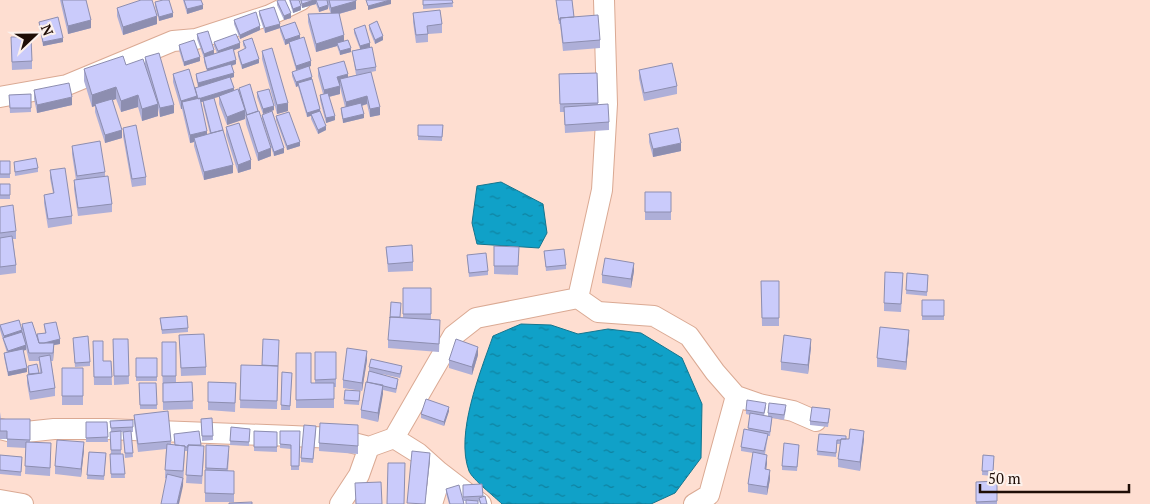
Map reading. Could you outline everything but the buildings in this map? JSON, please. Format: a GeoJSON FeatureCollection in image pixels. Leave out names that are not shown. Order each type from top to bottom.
{"type":"FeatureCollection","features":[{"type":"Feature","properties":{"kind":"street"},"geometry":{"type":"LineString","coordinates":[[0,97],[67,85],[174,41],[196,39],[270,15],[301,0]]}},
{"type":"Feature","properties":{"kind":"street"},"geometry":{"type":"LineString","coordinates":[[578,298],[602,190],[607,104],[604,0]]}},
{"type":"Feature","properties":{"kind":"street"},"geometry":{"type":"LineString","coordinates":[[0,429],[16,433],[54,429],[106,429],[334,438],[368,447],[394,438],[453,336],[476,318],[578,298],[598,312],[654,316],[689,336],[715,372],[736,396],[759,404],[792,411],[816,421]]}},
{"type":"Feature","properties":{"kind":"street"},"geometry":{"type":"LineString","coordinates":[[694,504],[710,495],[736,396]]}},
{"type":"Feature","properties":{"kind":"street"},"geometry":{"type":"LineString","coordinates":[[394,438],[418,453],[481,504]]}},
{"type":"Feature","properties":{"kind":"street"},"geometry":{"type":"LineString","coordinates":[[340,504],[358,475],[368,447]]}},
{"type":"Feature","properties":{"kind":"street"},"geometry":{"type":"LineString","coordinates":[[432,504],[438,471]]}},
{"type":"Feature","properties":{"kind":"street"},"geometry":{"type":"LineString","coordinates":[[0,500],[23,504]]}},
{"type":"Feature","properties":{"kind":"water"},"geometry":{"type":"Polygon","coordinates":[[[501,182],[543,204],[547,233],[539,248],[477,244],[472,223],[477,186],[501,182]]]}},
{"type":"Feature","properties":{"kind":"water"},"geometry":{"type":"Polygon","coordinates":[[[521,324],[551,325],[578,334],[608,329],[641,333],[682,358],[702,404],[701,458],[675,493],[651,504],[502,504],[474,479],[469,471],[465,456],[465,439],[476,385],[493,336],[521,324]]]}}]}
